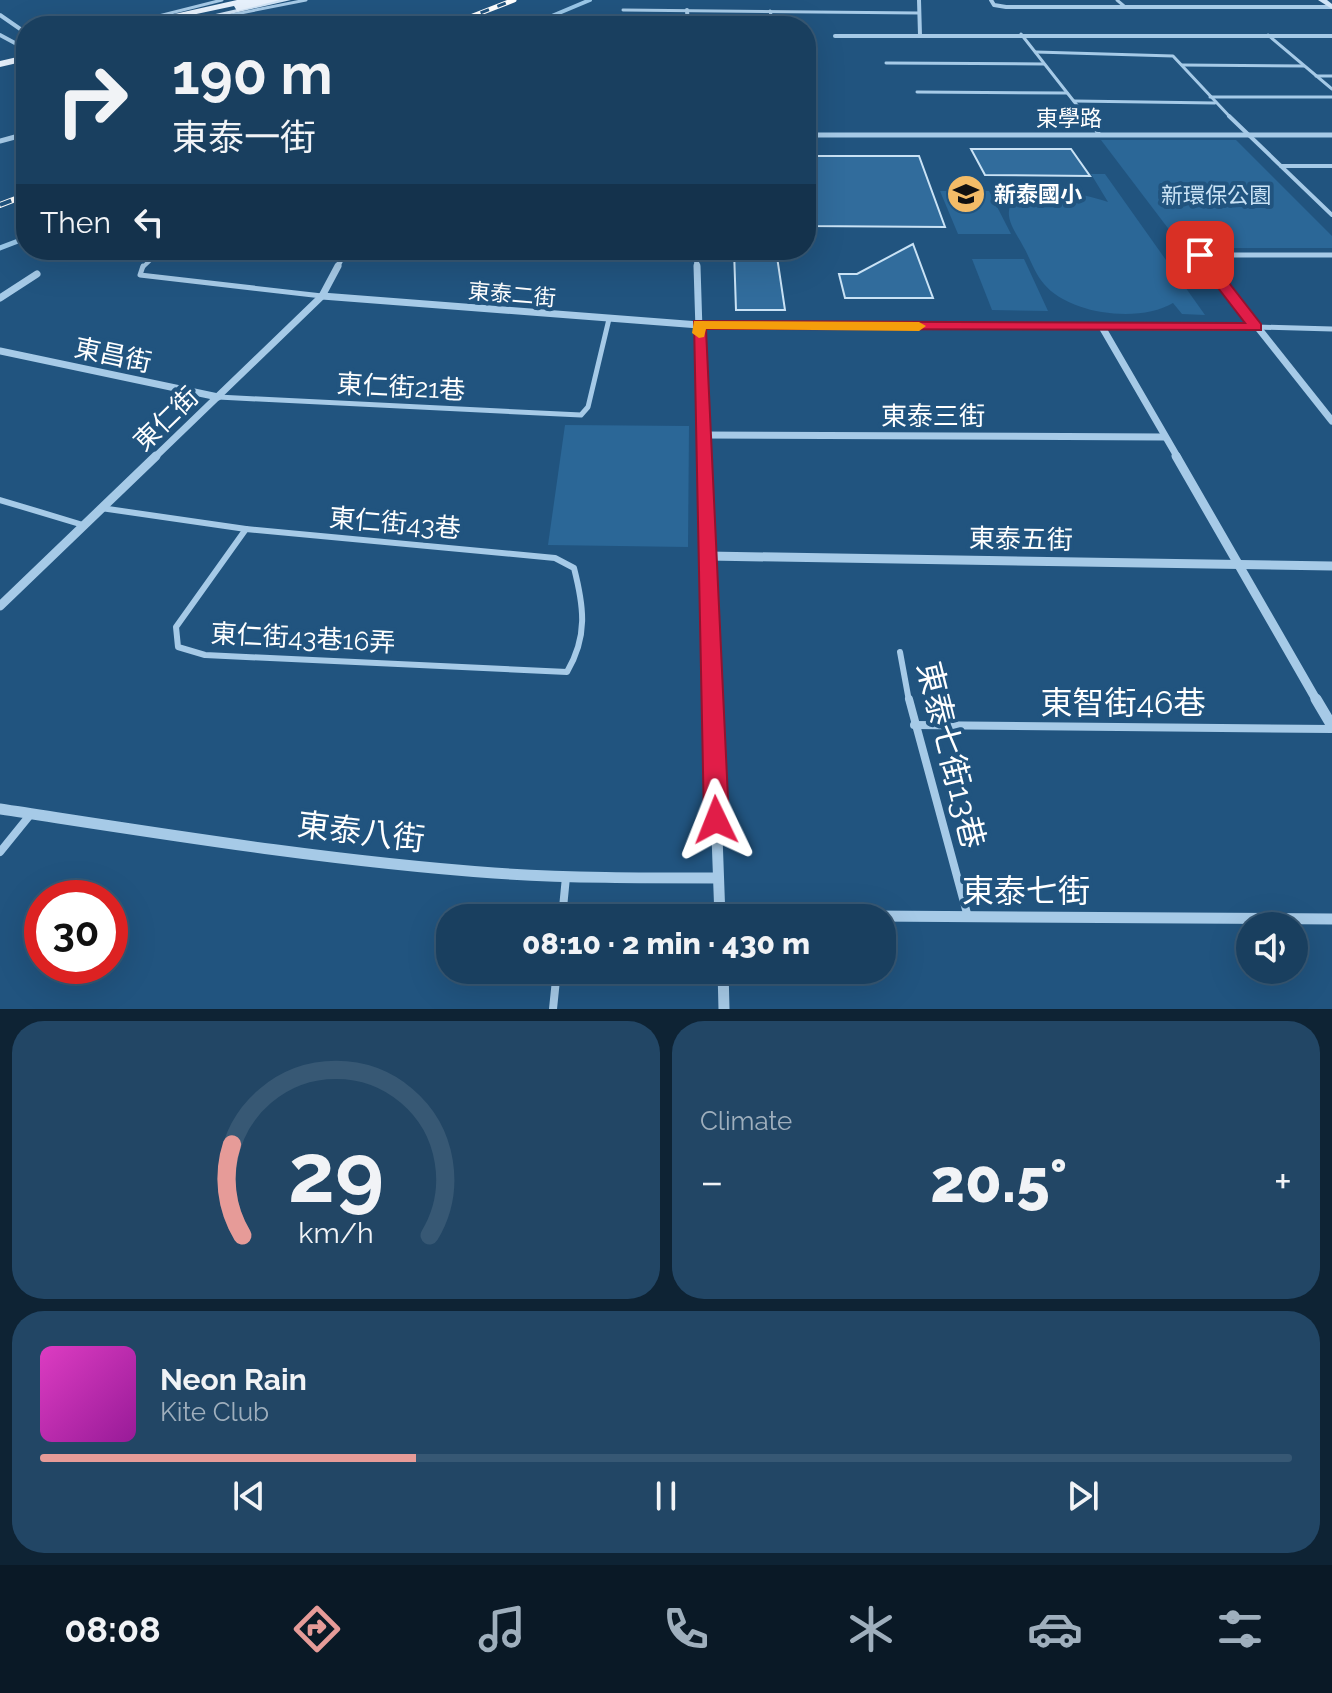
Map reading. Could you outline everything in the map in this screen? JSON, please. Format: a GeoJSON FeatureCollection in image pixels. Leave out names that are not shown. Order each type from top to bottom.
{"type":"FeatureCollection","features":[{"type":"Feature","properties":{"kind":"main road"},"geometry":{"type":"LineString","coordinates":[[172,16],[250,0]]}},
{"type":"Feature","properties":{"kind":"main road"},"geometry":{"type":"LineString","coordinates":[[207,16],[275,0]]}},
{"type":"Feature","properties":{"kind":"street"},"geometry":{"type":"LineString","coordinates":[[168,16],[240,0]]}},
{"type":"Feature","properties":{"kind":"street"},"geometry":{"type":"LineString","coordinates":[[212,16],[287,0]]}},
{"type":"Feature","properties":{"kind":"street"},"geometry":{"type":"LineString","coordinates":[[919,0],[920,35]]}},
{"type":"Feature","properties":{"kind":"street"},"geometry":{"type":"LineString","coordinates":[[991,0],[994,5],[1006,7],[1332,7]]}},
{"type":"Feature","properties":{"kind":"street"},"geometry":{"type":"LineString","coordinates":[[1322,0],[1332,7]]}},
{"type":"Feature","properties":{"kind":"street"},"geometry":{"type":"LineString","coordinates":[[687,10],[687,16]]}},
{"type":"Feature","properties":{"kind":"street"},"geometry":{"type":"LineString","coordinates":[[835,36],[1332,36]]}},
{"type":"Feature","properties":{"kind":"street","name":"東學路"},"geometry":{"type":"LineString","coordinates":[[816,135],[1332,135]]}},
{"type":"Feature","properties":{"kind":"street"},"geometry":{"type":"LineString","coordinates":[[1332,255],[1200,255],[1332,421]]}},
{"type":"Feature","properties":{"kind":"street","name":"東仁街"},"geometry":{"type":"LineString","coordinates":[[0,606],[322,296],[341,260]]}},
{"type":"Feature","properties":{"kind":"street"},"geometry":{"type":"LineString","coordinates":[[696,260],[719,904]]}},
{"type":"Feature","properties":{"kind":"street"},"geometry":{"type":"LineString","coordinates":[[0,298],[37,274]]}},
{"type":"Feature","properties":{"kind":"street","name":"東泰二街"},"geometry":{"type":"LineString","coordinates":[[322,296],[699,325],[1256,327]]}},
{"type":"Feature","properties":{"kind":"street"},"geometry":{"type":"LineString","coordinates":[[1102,327],[1332,728]]}},
{"type":"Feature","properties":{"kind":"street","name":"東昌街"},"geometry":{"type":"LineString","coordinates":[[0,351],[218,397]]}},
{"type":"Feature","properties":{"kind":"street","name":"東泰三街"},"geometry":{"type":"LineString","coordinates":[[703,435],[1164,437]]}},
{"type":"Feature","properties":{"kind":"street","name":"東泰五街"},"geometry":{"type":"LineString","coordinates":[[708,556],[1332,566]]}},
{"type":"Feature","properties":{"kind":"street","name":"東泰八街"},"geometry":{"type":"LineString","coordinates":[[0,809],[197,839],[457,870],[566,877],[718,878]]}},
{"type":"Feature","properties":{"kind":"street","name":"東泰七街"},"geometry":{"type":"LineString","coordinates":[[896,917],[1332,919]]}},
{"type":"Feature","properties":{"kind":"street"},"geometry":{"type":"LineString","coordinates":[[723,984],[724,1009]]}},
{"type":"Feature","properties":{"kind":"lane"},"geometry":{"type":"LineString","coordinates":[[161,16],[222,0]]}},
{"type":"Feature","properties":{"kind":"lane"},"geometry":{"type":"LineString","coordinates":[[225,16],[306,0]]}},
{"type":"Feature","properties":{"kind":"lane"},"geometry":{"type":"LineString","coordinates":[[1117,0],[1124,6]]}},
{"type":"Feature","properties":{"kind":"lane"},"geometry":{"type":"LineString","coordinates":[[623,10],[919,13]]}},
{"type":"Feature","properties":{"kind":"lane"},"geometry":{"type":"LineString","coordinates":[[770,11],[771,16]]}},
{"type":"Feature","properties":{"kind":"lane"},"geometry":{"type":"LineString","coordinates":[[1021,34],[1099,134]]}},
{"type":"Feature","properties":{"kind":"lane"},"geometry":{"type":"LineString","coordinates":[[1268,35],[1332,89]]}},
{"type":"Feature","properties":{"kind":"lane"},"geometry":{"type":"LineString","coordinates":[[1036,52],[1173,56],[1215,103],[1331,214]]}},
{"type":"Feature","properties":{"kind":"lane"},"geometry":{"type":"LineString","coordinates":[[886,63],[1044,64]]}},
{"type":"Feature","properties":{"kind":"lane"},"geometry":{"type":"LineString","coordinates":[[1182,65],[1304,66]]}},
{"type":"Feature","properties":{"kind":"lane"},"geometry":{"type":"LineString","coordinates":[[1316,76],[1332,76]]}},
{"type":"Feature","properties":{"kind":"lane"},"geometry":{"type":"LineString","coordinates":[[917,92],[1067,93]]}},
{"type":"Feature","properties":{"kind":"lane"},"geometry":{"type":"LineString","coordinates":[[1210,97],[1332,97]]}},
{"type":"Feature","properties":{"kind":"lane"},"geometry":{"type":"LineString","coordinates":[[1074,101],[1215,103]]}},
{"type":"Feature","properties":{"kind":"lane"},"geometry":{"type":"LineString","coordinates":[[1281,166],[1332,166]]}},
{"type":"Feature","properties":{"kind":"lane"},"geometry":{"type":"LineString","coordinates":[[150,260],[142,267],[140,275],[322,296]]}},
{"type":"Feature","properties":{"kind":"lane","name":"東仁街21巷"},"geometry":{"type":"LineString","coordinates":[[218,397],[581,415],[588,407],[609,319]]}},
{"type":"Feature","properties":{"kind":"lane"},"geometry":{"type":"LineString","coordinates":[[1256,327],[1332,329]]}},
{"type":"Feature","properties":{"kind":"lane"},"geometry":{"type":"LineString","coordinates":[[0,500],[83,525]]}},
{"type":"Feature","properties":{"kind":"lane","name":"東仁街43巷"},"geometry":{"type":"LineString","coordinates":[[101,508],[246,529],[555,558],[574,568],[585,613],[582,650],[567,672]]}},
{"type":"Feature","properties":{"kind":"lane","name":"東仁街43巷16弄"},"geometry":{"type":"LineString","coordinates":[[246,529],[176,627],[178,647],[205,655],[567,672]]}},
{"type":"Feature","properties":{"kind":"lane","name":"東泰七街13巷"},"geometry":{"type":"LineString","coordinates":[[900,652],[914,725],[968,917]]}},
{"type":"Feature","properties":{"kind":"lane","name":"東智街46巷"},"geometry":{"type":"LineString","coordinates":[[914,725],[1332,728]]}},
{"type":"Feature","properties":{"kind":"lane"},"geometry":{"type":"LineString","coordinates":[[0,852],[31,814]]}},
{"type":"Feature","properties":{"kind":"lane"},"geometry":{"type":"LineString","coordinates":[[563,904],[566,877]]}},
{"type":"Feature","properties":{"kind":"lane"},"geometry":{"type":"LineString","coordinates":[[553,1009],[556,984]]}},
{"type":"Feature","properties":{"kind":"green space","name":"新環保公園"},"geometry":{"type":"Polygon","coordinates":[[[1101,140],[1236,140],[1332,236],[1332,248],[1183,248],[1101,140]]]}},
{"type":"Feature","properties":{"kind":"green space"},"geometry":{"type":"Polygon","coordinates":[[[1091,174],[1105,174],[1205,315],[1182,314],[1173,303],[1143,313],[1106,313],[1070,303],[1044,284],[1012,227],[1010,206],[1033,195],[1058,192],[1108,202],[1091,174]]]}},
{"type":"Feature","properties":{"kind":"green space"},"geometry":{"type":"Polygon","coordinates":[[[940,191],[989,191],[1011,234],[958,234],[940,191]]]}},
{"type":"Feature","properties":{"kind":"green space"},"geometry":{"type":"Polygon","coordinates":[[[972,259],[1024,259],[1048,311],[992,310],[972,259]]]}},
{"type":"Feature","properties":{"kind":"green space"},"geometry":{"type":"Polygon","coordinates":[[[565,425],[689,426],[688,547],[548,545],[565,425]]]}},
{"type":"Feature","properties":{"kind":"building"},"geometry":{"type":"Polygon","coordinates":[[[971,149],[1071,149],[1090,176],[985,175],[971,149]]]}},
{"type":"Feature","properties":{"kind":"building"},"geometry":{"type":"Polygon","coordinates":[[[816,156],[919,156],[945,227],[816,226],[816,156]]]}},
{"type":"Feature","properties":{"kind":"building"},"geometry":{"type":"Polygon","coordinates":[[[913,244],[933,298],[845,298],[839,274],[857,274],[913,244]]]}},
{"type":"Feature","properties":{"kind":"building"},"geometry":{"type":"Polygon","coordinates":[[[734,260],[778,260],[785,310],[736,310],[734,260]]]}},
{"type":"Feature","properties":{"kind":"waterway"},"geometry":{"type":"LineString","coordinates":[[552,16],[590,0]]}},
{"type":"Feature","properties":{"kind":"waterway"},"geometry":{"type":"LineString","coordinates":[[0,248],[16,242]]}},
{"type":"Feature","properties":{"kind":"railway"},"geometry":{"type":"LineString","coordinates":[[473,16],[514,0]]}},
{"type":"Feature","properties":{"kind":"railway"},"geometry":{"type":"LineString","coordinates":[[0,205],[16,199]]}},
{"type":"Feature","properties":{"kind":"slow traffic"},"geometry":{"type":"LineString","coordinates":[[699,333],[699,325],[919,326]]}},
{"type":"Feature","properties":{"kind":"place","name":"新泰國小"},"geometry":{"type":"Point","coordinates":[966,194]}},
{"type":"Feature","properties":{"kind":"route"},"geometry":{"type":"LineString","coordinates":[[716,820],[699,325],[1256,327],[1200,255]]}}]}
